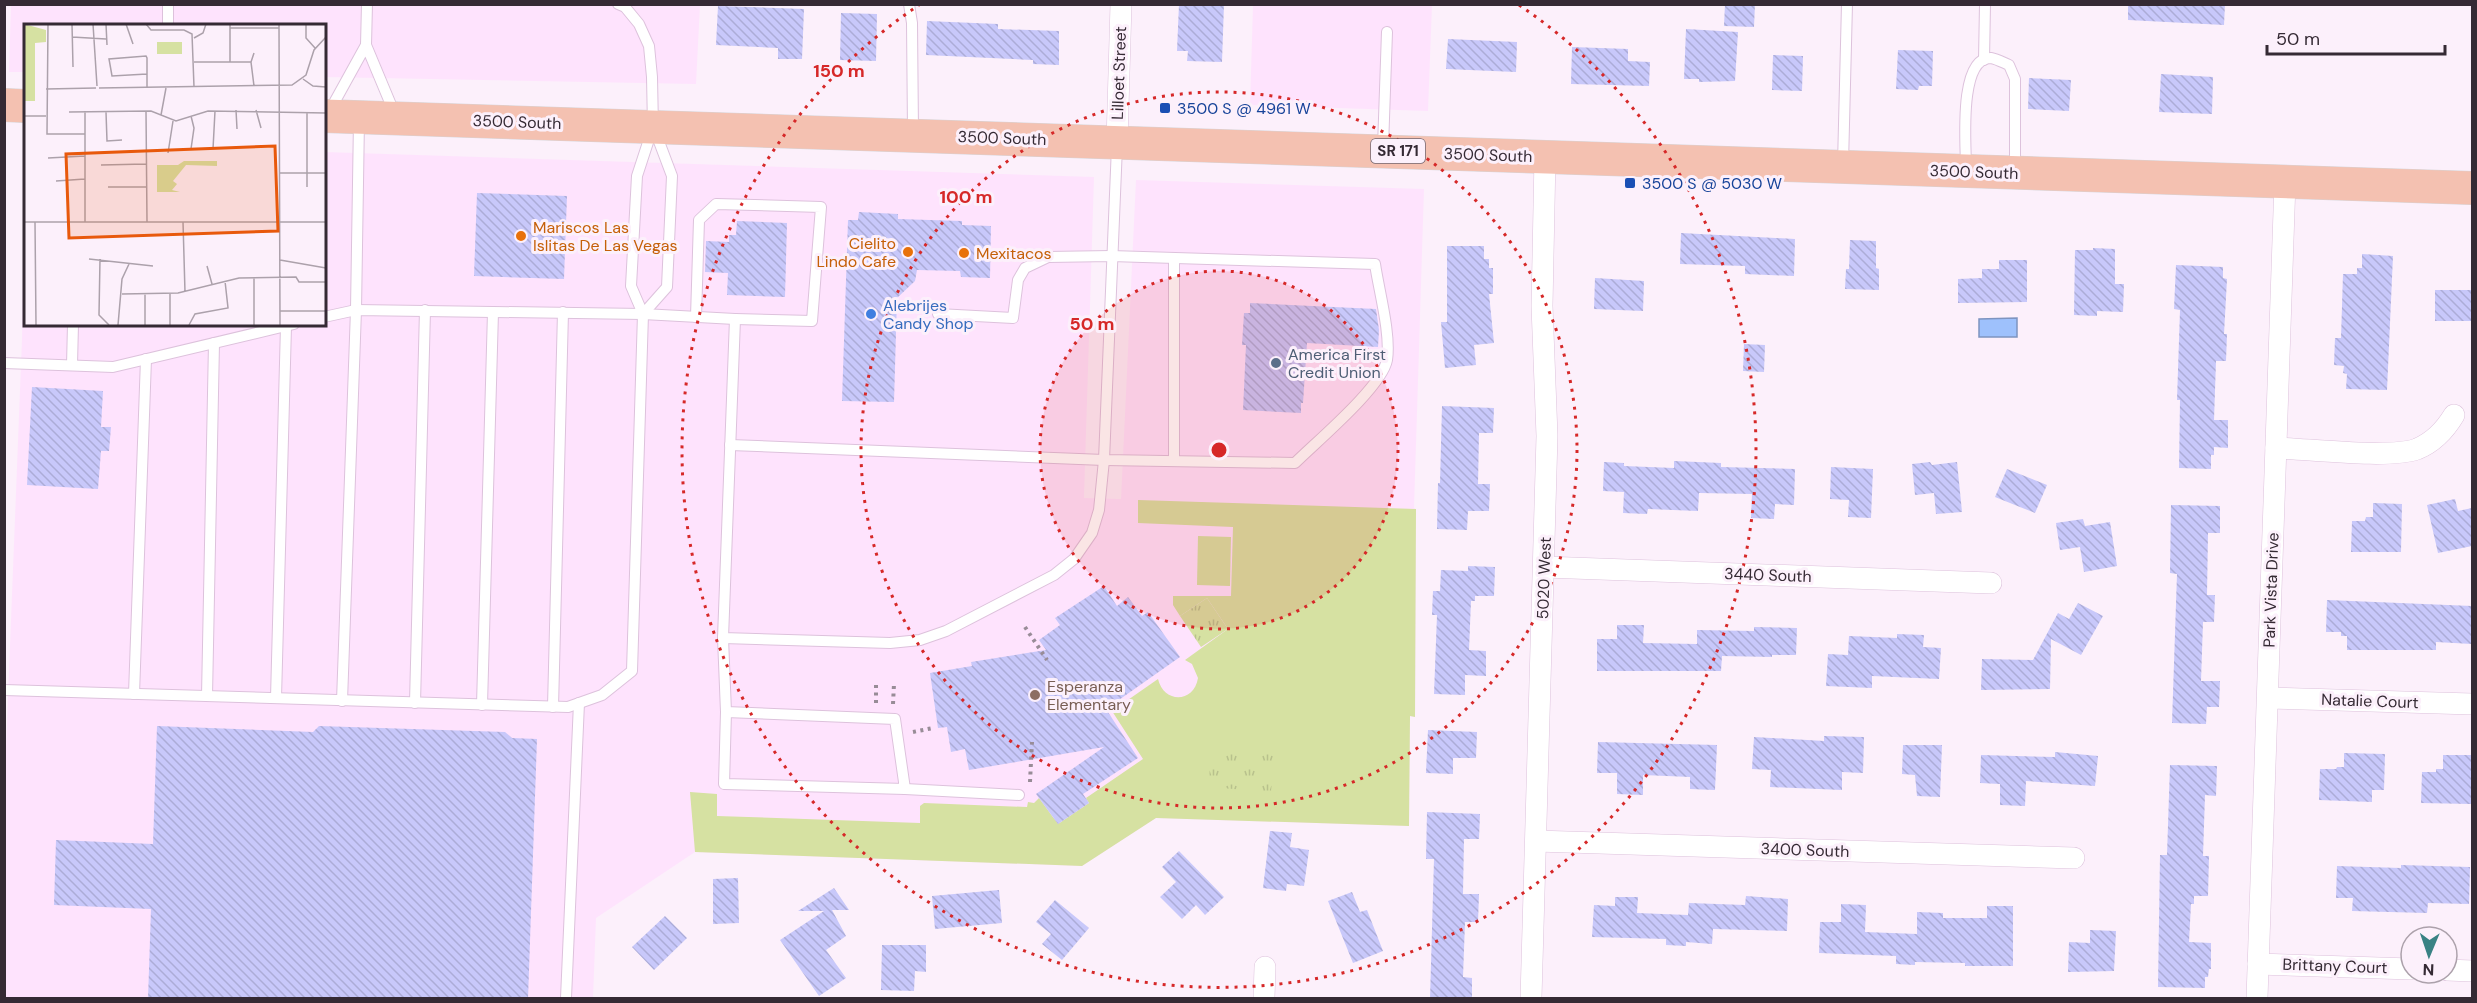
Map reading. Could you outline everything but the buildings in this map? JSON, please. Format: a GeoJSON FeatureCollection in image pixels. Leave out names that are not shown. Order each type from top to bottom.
{"type":"FeatureCollection","features":[{"type":"Feature","properties":{"kind":"main road"},"geometry":{"type":"LineString","coordinates":[[4,105],[24,106]]}},
{"type":"Feature","properties":{"kind":"main road","name":"3500 South"},"geometry":{"type":"LineString","coordinates":[[326,116],[2472,188]]}},
{"type":"Feature","properties":{"kind":"street","name":"Lilloet Street"},"geometry":{"type":"LineString","coordinates":[[1117,142],[1121,4]]}},
{"type":"Feature","properties":{"kind":"street","name":"5020 West"},"geometry":{"type":"LineString","coordinates":[[1531,999],[1545,567],[1547,407],[1542,287],[1545,157]]}},
{"type":"Feature","properties":{"kind":"street","name":"Park Vista Drive"},"geometry":{"type":"LineString","coordinates":[[2257,999],[2285,182]]}},
{"type":"Feature","properties":{"kind":"street"},"geometry":{"type":"LineString","coordinates":[[2276,448],[2402,452],[2428,443],[2448,426],[2454,415]]}},
{"type":"Feature","properties":{"kind":"street","name":"3440 South"},"geometry":{"type":"LineString","coordinates":[[1545,567],[1990,583]]}},
{"type":"Feature","properties":{"kind":"street","name":"Natalie Court"},"geometry":{"type":"LineString","coordinates":[[2268,698],[2472,704]]}},
{"type":"Feature","properties":{"kind":"street","name":"3400 South"},"geometry":{"type":"LineString","coordinates":[[1536,841],[2074,858]]}},
{"type":"Feature","properties":{"kind":"street","name":"Brittany Court"},"geometry":{"type":"LineString","coordinates":[[2259,964],[2399,969]]}},
{"type":"Feature","properties":{"kind":"street"},"geometry":{"type":"LineString","coordinates":[[1264,999],[1265,967]]}},
{"type":"Feature","properties":{"kind":"lane"},"geometry":{"type":"LineString","coordinates":[[168,4],[168,24]]}},
{"type":"Feature","properties":{"kind":"lane"},"geometry":{"type":"LineString","coordinates":[[367,4],[366,45],[397,118]]}},
{"type":"Feature","properties":{"kind":"lane"},"geometry":{"type":"LineString","coordinates":[[618,4],[633,10],[649,46],[653,127],[672,176],[667,287],[643,314]]}},
{"type":"Feature","properties":{"kind":"lane"},"geometry":{"type":"LineString","coordinates":[[909,4],[912,23],[913,135]]}},
{"type":"Feature","properties":{"kind":"lane"},"geometry":{"type":"LineString","coordinates":[[1843,167],[1847,4]]}},
{"type":"Feature","properties":{"kind":"lane"},"geometry":{"type":"LineString","coordinates":[[1984,60],[1985,4]]}},
{"type":"Feature","properties":{"kind":"lane"},"geometry":{"type":"LineString","coordinates":[[1383,151],[1387,32]]}},
{"type":"Feature","properties":{"kind":"lane"},"geometry":{"type":"LineString","coordinates":[[326,114],[366,45]]}},
{"type":"Feature","properties":{"kind":"lane"},"geometry":{"type":"LineString","coordinates":[[1966,171],[1966,91],[1970,73],[1984,60],[1991,58],[2009,65],[2015,79],[2015,173]]}},
{"type":"Feature","properties":{"kind":"lane"},"geometry":{"type":"LineString","coordinates":[[342,701],[356,310],[359,117]]}},
{"type":"Feature","properties":{"kind":"lane"},"geometry":{"type":"LineString","coordinates":[[4,690],[553,707],[574,705],[602,695],[632,670],[643,314],[632,286],[638,176],[653,127]]}},
{"type":"Feature","properties":{"kind":"lane"},"geometry":{"type":"LineString","coordinates":[[723,638],[890,643],[920,640],[946,631],[1054,575],[1074,559],[1092,533],[1099,510],[1104,460],[1117,142]]}},
{"type":"Feature","properties":{"kind":"lane"},"geometry":{"type":"LineString","coordinates":[[326,317],[356,310],[425,310],[643,314],[696,317],[735,319],[812,321],[821,207],[716,204],[699,220],[696,317]]}},
{"type":"Feature","properties":{"kind":"lane"},"geometry":{"type":"LineString","coordinates":[[730,445],[1104,460],[1295,463],[1377,381],[1387,361],[1386,324],[1375,264],[1111,256],[1048,257],[1024,268],[1018,280],[1013,318],[938,314]]}},
{"type":"Feature","properties":{"kind":"lane"},"geometry":{"type":"LineString","coordinates":[[1174,258],[1174,460]]}},
{"type":"Feature","properties":{"kind":"lane"},"geometry":{"type":"LineString","coordinates":[[415,703],[425,310]]}},
{"type":"Feature","properties":{"kind":"lane"},"geometry":{"type":"LineString","coordinates":[[482,705],[493,312]]}},
{"type":"Feature","properties":{"kind":"lane"},"geometry":{"type":"LineString","coordinates":[[553,707],[563,312]]}},
{"type":"Feature","properties":{"kind":"lane"},"geometry":{"type":"LineString","coordinates":[[735,319],[723,638],[726,712],[724,784],[1019,795]]}},
{"type":"Feature","properties":{"kind":"lane"},"geometry":{"type":"LineString","coordinates":[[72,365],[73,326]]}},
{"type":"Feature","properties":{"kind":"lane"},"geometry":{"type":"LineString","coordinates":[[4,363],[113,367],[286,326]]}},
{"type":"Feature","properties":{"kind":"lane"},"geometry":{"type":"LineString","coordinates":[[276,698],[290,326]]}},
{"type":"Feature","properties":{"kind":"lane"},"geometry":{"type":"LineString","coordinates":[[207,696],[214,343]]}},
{"type":"Feature","properties":{"kind":"lane"},"geometry":{"type":"LineString","coordinates":[[134,694],[146,359]]}},
{"type":"Feature","properties":{"kind":"lane"},"geometry":{"type":"LineString","coordinates":[[566,999],[574,705]]}},
{"type":"Feature","properties":{"kind":"lane"},"geometry":{"type":"LineString","coordinates":[[726,712],[895,719],[905,789]]}},
{"type":"Feature","properties":{"kind":"path"},"geometry":{"type":"LineString","coordinates":[[1025,627],[1047,660]]}},
{"type":"Feature","properties":{"kind":"path"},"geometry":{"type":"LineString","coordinates":[[1030,782],[1032,742]]}},
{"type":"Feature","properties":{"kind":"shaded area"},"geometry":{"type":"Polygon","coordinates":[[[11,5],[700,5],[696,84],[326,77],[326,24],[24,24],[24,72],[9,72],[11,5]]]}},
{"type":"Feature","properties":{"kind":"shaded area"},"geometry":{"type":"Polygon","coordinates":[[[1253,5],[1432,5],[1428,111],[1250,105],[1253,5]]]}},
{"type":"Feature","properties":{"kind":"shaded area"},"geometry":{"type":"Polygon","coordinates":[[[326,152],[1094,177],[1084,498],[1121,499],[1136,180],[1424,189],[1414,508],[1416,509],[1415,717],[1410,716],[1409,826],[1156,818],[1082,866],[695,852],[596,918],[593,998],[5,998],[5,774],[22,339],[24,218],[24,326],[326,326],[326,152]]]}},
{"type":"Feature","properties":{"kind":"green space"},"geometry":{"type":"Polygon","coordinates":[[[1138,500],[1416,509],[1415,717],[1410,716],[1409,826],[1156,818],[1082,866],[695,852],[690,792],[717,794],[717,816],[920,823],[920,806],[924,803],[1027,807],[1028,802],[1034,803],[1039,798],[1058,824],[1089,803],[1086,798],[1143,759],[1112,711],[1158,679],[1161,687],[1172,696],[1185,696],[1191,692],[1198,678],[1192,664],[1185,660],[1228,629],[1207,598],[1180,616],[1173,605],[1173,596],[1231,596],[1233,527],[1138,523],[1138,500]]]}},
{"type":"Feature","properties":{"kind":"green space"},"geometry":{"type":"Polygon","coordinates":[[[1198,536],[1231,537],[1230,586],[1197,585],[1198,536]]]}},
{"type":"Feature","properties":{"kind":"green space"},"geometry":{"type":"Polygon","coordinates":[[[1207,598],[1228,629],[1201,647],[1180,616],[1207,598]]]}},
{"type":"Feature","properties":{"kind":"green space"},"geometry":{"type":"Polygon","coordinates":[[[1231,747],[1274,750],[1271,792],[1209,787],[1210,761],[1231,747]]]}},
{"type":"Feature","properties":{"kind":"water"},"geometry":{"type":"Polygon","coordinates":[[[2017,318],[2017,337],[1979,337],[1979,319],[2017,318]]]}},
{"type":"Feature","properties":{"kind":"place","name":"3500 S @ 4961 W"},"geometry":{"type":"Point","coordinates":[1165,108]}},
{"type":"Feature","properties":{"kind":"place","name":"3500 S @ 5030 W"},"geometry":{"type":"Point","coordinates":[1630,183]}},
{"type":"Feature","properties":{"kind":"place","name":"Mariscos Las Islitas De Las Vegas"},"geometry":{"type":"Point","coordinates":[521,236]}},
{"type":"Feature","properties":{"kind":"place","name":"Cielito Lindo Cafe"},"geometry":{"type":"Point","coordinates":[908,252]}},
{"type":"Feature","properties":{"kind":"place","name":"Mexitacos"},"geometry":{"type":"Point","coordinates":[964,253]}},
{"type":"Feature","properties":{"kind":"place","name":"Alebrijes Candy Shop"},"geometry":{"type":"Point","coordinates":[871,314]}},
{"type":"Feature","properties":{"kind":"place","name":"America First Credit Union"},"geometry":{"type":"Point","coordinates":[1276,363]}},
{"type":"Feature","properties":{"kind":"place","name":"Esperanza Elementary"},"geometry":{"type":"Point","coordinates":[1035,695]}}]}
